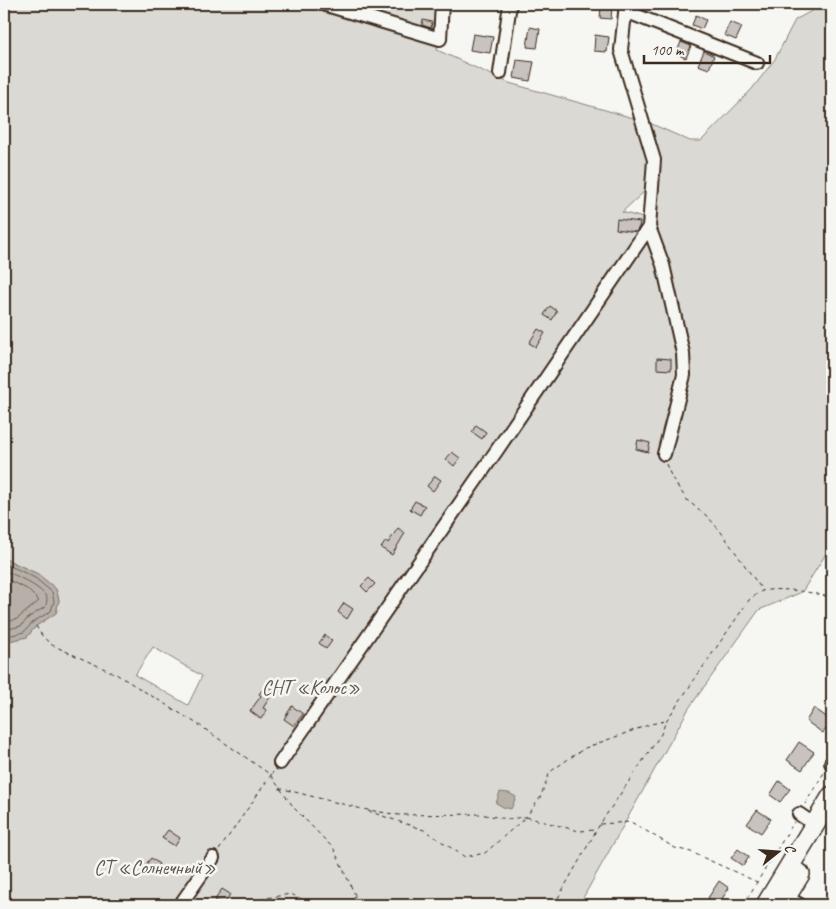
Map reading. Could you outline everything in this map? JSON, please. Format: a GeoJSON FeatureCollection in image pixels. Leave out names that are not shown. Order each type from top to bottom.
{"type":"FeatureCollection","features":[{"type":"Feature","properties":{"kind":"highway"},"geometry":{"type":"LineString","coordinates":[[789,902],[824,823],[832,796]]}},
{"type":"Feature","properties":{"kind":"highway"},"geometry":{"type":"LineString","coordinates":[[766,905],[824,823]]}},
{"type":"Feature","properties":{"kind":"street"},"geometry":{"type":"LineString","coordinates":[[323,4],[360,9],[440,39],[442,4]]}},
{"type":"Feature","properties":{"kind":"street"},"geometry":{"type":"LineString","coordinates":[[500,72],[510,4]]}},
{"type":"Feature","properties":{"kind":"street"},"geometry":{"type":"LineString","coordinates":[[664,454],[684,375],[683,354],[663,265],[649,227],[654,160],[621,50],[626,7],[757,63]]}},
{"type":"Feature","properties":{"kind":"street"},"geometry":{"type":"LineString","coordinates":[[277,766],[492,458],[649,227]]}},
{"type":"Feature","properties":{"kind":"street"},"geometry":{"type":"LineString","coordinates":[[799,814],[824,823]]}},
{"type":"Feature","properties":{"kind":"street"},"geometry":{"type":"LineString","coordinates":[[180,905],[213,858]]}},
{"type":"Feature","properties":{"kind":"path"},"geometry":{"type":"LineString","coordinates":[[664,454],[672,478],[687,500],[708,517],[721,532],[764,591]]}},
{"type":"Feature","properties":{"kind":"path"},"geometry":{"type":"LineString","coordinates":[[554,905],[600,824],[661,734],[666,721],[749,600],[764,591],[792,591],[832,598]]}},
{"type":"Feature","properties":{"kind":"path"},"geometry":{"type":"LineString","coordinates":[[36,626],[43,638],[52,645],[116,674],[199,725],[271,775],[295,809],[334,849],[355,895],[362,905]]}},
{"type":"Feature","properties":{"kind":"path"},"geometry":{"type":"LineString","coordinates":[[279,788],[362,809],[424,830],[465,857],[485,853],[526,817],[540,798],[550,772],[564,762],[585,748],[651,724],[666,721]]}},
{"type":"Feature","properties":{"kind":"path"},"geometry":{"type":"LineString","coordinates":[[743,905],[831,763]]}},
{"type":"Feature","properties":{"kind":"path"},"geometry":{"type":"LineString","coordinates":[[213,858],[277,766]]}},
{"type":"Feature","properties":{"kind":"path"},"geometry":{"type":"LineString","coordinates":[[362,809],[399,815],[480,814],[507,820],[526,817],[579,831],[597,830]]}},
{"type":"Feature","properties":{"kind":"path"},"geometry":{"type":"LineString","coordinates":[[600,824],[631,822],[675,848],[691,852],[757,882]]}},
{"type":"Feature","properties":{"kind":"path"},"geometry":{"type":"LineString","coordinates":[[245,905],[266,898],[291,894],[314,905]]}},
{"type":"Feature","properties":{"kind":"path"},"geometry":{"type":"LineString","coordinates":[[348,905],[355,895]]}},
{"type":"Feature","properties":{"kind":"green space"},"geometry":{"type":"Polygon","coordinates":[[[4,4],[442,4],[437,50],[509,83],[637,119],[649,160],[646,190],[622,212],[643,218],[654,160],[643,120],[690,141],[701,141],[752,89],[775,59],[795,20],[824,4],[832,4],[832,544],[802,592],[759,610],[689,708],[579,905],[4,905],[4,642],[27,637],[36,626],[56,613],[59,600],[56,589],[38,574],[6,559],[4,560],[4,4]],[[153,647],[135,675],[188,705],[202,676],[153,647]]]}},
{"type":"Feature","properties":{"kind":"water"},"geometry":{"type":"Polygon","coordinates":[[[4,560],[38,574],[56,589],[59,600],[56,613],[36,626],[27,637],[4,642],[4,560]]]}},
{"type":"Feature","properties":{"kind":"water"},"geometry":{"type":"Polygon","coordinates":[[[500,792],[509,793],[516,797],[511,809],[496,803],[500,792]]]}},
{"type":"Feature","properties":{"kind":"building"},"geometry":{"type":"Polygon","coordinates":[[[367,4],[378,5],[377,12],[366,8],[367,4]]]}},
{"type":"Feature","properties":{"kind":"building"},"geometry":{"type":"Polygon","coordinates":[[[601,6],[612,6],[611,19],[600,18],[601,6]]]}},
{"type":"Feature","properties":{"kind":"building"},"geometry":{"type":"Polygon","coordinates":[[[696,15],[706,20],[702,29],[692,25],[696,15]]]}},
{"type":"Feature","properties":{"kind":"building"},"geometry":{"type":"Polygon","coordinates":[[[423,20],[432,22],[431,28],[422,25],[423,20]]]}},
{"type":"Feature","properties":{"kind":"building"},"geometry":{"type":"Polygon","coordinates":[[[730,22],[742,27],[736,40],[724,35],[730,22]]]}},
{"type":"Feature","properties":{"kind":"building"},"geometry":{"type":"Polygon","coordinates":[[[530,27],[540,29],[537,48],[527,47],[530,27]]]}},
{"type":"Feature","properties":{"kind":"building"},"geometry":{"type":"Polygon","coordinates":[[[473,34],[493,37],[490,53],[470,50],[473,34]]]}},
{"type":"Feature","properties":{"kind":"building"},"geometry":{"type":"Polygon","coordinates":[[[595,35],[609,37],[607,52],[594,51],[595,35]]]}},
{"type":"Feature","properties":{"kind":"building"},"geometry":{"type":"Polygon","coordinates":[[[681,42],[691,46],[686,58],[676,54],[681,42]]]}},
{"type":"Feature","properties":{"kind":"building"},"geometry":{"type":"Polygon","coordinates":[[[704,51],[714,56],[709,69],[698,65],[704,51]]]}},
{"type":"Feature","properties":{"kind":"building"},"geometry":{"type":"Polygon","coordinates":[[[517,60],[534,62],[530,81],[514,78],[517,60]]]}},
{"type":"Feature","properties":{"kind":"building"},"geometry":{"type":"Polygon","coordinates":[[[617,219],[640,222],[639,227],[636,232],[616,229],[617,219]]]}},
{"type":"Feature","properties":{"kind":"building"},"geometry":{"type":"Polygon","coordinates":[[[550,306],[557,311],[552,320],[544,315],[550,306]]]}},
{"type":"Feature","properties":{"kind":"building"},"geometry":{"type":"Polygon","coordinates":[[[538,329],[545,333],[536,347],[529,343],[538,329]]]}},
{"type":"Feature","properties":{"kind":"building"},"geometry":{"type":"Polygon","coordinates":[[[657,358],[671,359],[671,370],[657,369],[657,358]]]}},
{"type":"Feature","properties":{"kind":"building"},"geometry":{"type":"Polygon","coordinates":[[[476,425],[486,432],[482,439],[472,432],[476,425]]]}},
{"type":"Feature","properties":{"kind":"building"},"geometry":{"type":"Polygon","coordinates":[[[638,440],[650,443],[648,452],[636,449],[638,440]]]}},
{"type":"Feature","properties":{"kind":"building"},"geometry":{"type":"Polygon","coordinates":[[[452,452],[460,458],[454,466],[446,459],[452,452]]]}},
{"type":"Feature","properties":{"kind":"building"},"geometry":{"type":"Polygon","coordinates":[[[435,476],[441,480],[433,491],[427,486],[435,476]]]}},
{"type":"Feature","properties":{"kind":"building"},"geometry":{"type":"Polygon","coordinates":[[[415,501],[425,506],[420,515],[410,509],[415,501]]]}},
{"type":"Feature","properties":{"kind":"building"},"geometry":{"type":"Polygon","coordinates":[[[398,528],[405,533],[392,555],[381,548],[386,541],[388,543],[398,528]]]}},
{"type":"Feature","properties":{"kind":"building"},"geometry":{"type":"Polygon","coordinates":[[[369,578],[375,584],[367,592],[361,586],[369,578]]]}},
{"type":"Feature","properties":{"kind":"building"},"geometry":{"type":"Polygon","coordinates":[[[344,603],[353,609],[347,619],[338,612],[344,603]]]}},
{"type":"Feature","properties":{"kind":"building"},"geometry":{"type":"Polygon","coordinates":[[[325,635],[332,641],[326,649],[319,643],[325,635]]]}},
{"type":"Feature","properties":{"kind":"building"},"geometry":{"type":"Polygon","coordinates":[[[266,685],[274,691],[263,708],[267,710],[261,719],[250,711],[261,696],[259,694],[266,685]]]}},
{"type":"Feature","properties":{"kind":"building"},"geometry":{"type":"Polygon","coordinates":[[[292,706],[303,714],[294,726],[284,719],[292,706]]]}},
{"type":"Feature","properties":{"kind":"building"},"geometry":{"type":"Polygon","coordinates":[[[814,708],[832,721],[823,733],[806,721],[814,708]]]}},
{"type":"Feature","properties":{"kind":"building"},"geometry":{"type":"Polygon","coordinates":[[[799,742],[814,752],[802,770],[787,760],[799,742]]]}},
{"type":"Feature","properties":{"kind":"building"},"geometry":{"type":"Polygon","coordinates":[[[779,781],[790,789],[780,802],[770,795],[779,781]]]}},
{"type":"Feature","properties":{"kind":"building"},"geometry":{"type":"Polygon","coordinates":[[[757,810],[771,819],[761,833],[747,824],[757,810]]]}},
{"type":"Feature","properties":{"kind":"building"},"geometry":{"type":"Polygon","coordinates":[[[168,830],[180,838],[175,846],[162,838],[168,830]]]}},
{"type":"Feature","properties":{"kind":"building"},"geometry":{"type":"Polygon","coordinates":[[[738,849],[749,857],[743,866],[731,858],[738,849]]]}},
{"type":"Feature","properties":{"kind":"building"},"geometry":{"type":"Polygon","coordinates":[[[151,858],[159,864],[151,874],[144,867],[151,858]]]}},
{"type":"Feature","properties":{"kind":"building"},"geometry":{"type":"Polygon","coordinates":[[[719,881],[729,888],[718,905],[708,898],[719,881]]]}},
{"type":"Feature","properties":{"kind":"building"},"geometry":{"type":"Polygon","coordinates":[[[222,889],[230,894],[224,905],[215,900],[222,889]]]}},
{"type":"Feature","properties":{"kind":"park label","name":"СНТ «Колос»"},"geometry":{"type":"Point","coordinates":[311,687]}},
{"type":"Feature","properties":{"kind":"park label","name":"СТ «Солнечный»"},"geometry":{"type":"Point","coordinates":[155,867]}}]}
